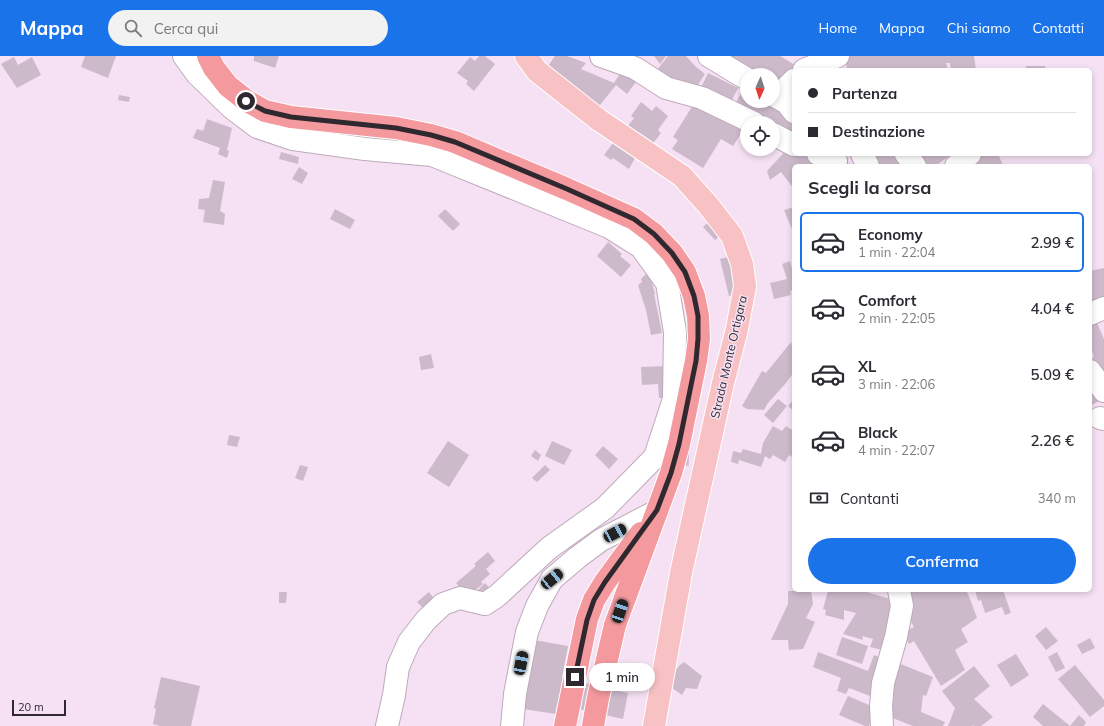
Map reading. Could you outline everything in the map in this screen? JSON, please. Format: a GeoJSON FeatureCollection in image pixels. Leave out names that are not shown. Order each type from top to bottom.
{"type":"FeatureCollection","features":[{"type":"Feature","properties":{"kind":"highway"},"geometry":{"type":"LineString","coordinates":[[208,56],[214,68],[228,86],[246,101],[265,111],[291,117],[396,128],[431,135],[455,142],[634,219],[654,234],[672,253],[685,272],[694,296],[698,316],[696,361],[679,444],[671,473],[615,625],[593,726]]}},
{"type":"Feature","properties":{"kind":"highway"},"geometry":{"type":"LineString","coordinates":[[565,726],[587,620],[594,600],[605,582],[657,510]]}},
{"type":"Feature","properties":{"kind":"main road","name":"Strada Monte Ortigara"},"geometry":{"type":"LineString","coordinates":[[526,56],[537,71],[599,120],[682,176],[708,205],[732,236],[742,264],[744,286],[737,329],[681,573],[654,726]]}},
{"type":"Feature","properties":{"kind":"street"},"geometry":{"type":"LineString","coordinates":[[184,56],[197,74],[232,108],[257,128],[293,139],[365,149],[432,155],[609,227],[641,247],[667,283],[676,332],[674,399],[661,456],[605,508],[549,548],[497,596],[485,604],[460,598],[443,604],[426,620],[409,642],[398,667],[387,726]]}},
{"type":"Feature","properties":{"kind":"street"},"geometry":{"type":"LineString","coordinates":[[601,56],[636,68],[666,88],[702,98],[740,116]]}},
{"type":"Feature","properties":{"kind":"street"},"geometry":{"type":"LineString","coordinates":[[709,56],[740,75]]}},
{"type":"Feature","properties":{"kind":"street"},"geometry":{"type":"LineString","coordinates":[[803,68],[838,56],[847,68]]}},
{"type":"Feature","properties":{"kind":"street"},"geometry":{"type":"LineString","coordinates":[[780,91],[792,78]]}},
{"type":"Feature","properties":{"kind":"street"},"geometry":{"type":"LineString","coordinates":[[780,99],[787,103],[792,109]]}},
{"type":"Feature","properties":{"kind":"street"},"geometry":{"type":"LineString","coordinates":[[780,138],[792,144]]}},
{"type":"Feature","properties":{"kind":"street"},"geometry":{"type":"LineString","coordinates":[[958,164],[968,156]]}},
{"type":"Feature","properties":{"kind":"street"},"geometry":{"type":"LineString","coordinates":[[1092,313],[1104,308]]}},
{"type":"Feature","properties":{"kind":"street"},"geometry":{"type":"LineString","coordinates":[[1092,374],[1104,391]]}},
{"type":"Feature","properties":{"kind":"street"},"geometry":{"type":"LineString","coordinates":[[699,455],[714,425]]}},
{"type":"Feature","properties":{"kind":"street"},"geometry":{"type":"LineString","coordinates":[[512,726],[515,694],[527,632],[537,606],[552,579],[601,540],[657,510]]}},
{"type":"Feature","properties":{"kind":"street"},"geometry":{"type":"LineString","coordinates":[[882,726],[881,706],[883,683],[896,637],[902,606],[899,592]]}},
{"type":"Feature","properties":{"kind":"building"},"geometry":{"type":"Polygon","coordinates":[[[85,56],[116,56],[108,78],[81,67],[85,56]]]}},
{"type":"Feature","properties":{"kind":"building"},"geometry":{"type":"Polygon","coordinates":[[[254,56],[279,56],[275,68],[254,61],[254,56]]]}},
{"type":"Feature","properties":{"kind":"building"},"geometry":{"type":"Polygon","coordinates":[[[479,56],[485,56],[495,64],[474,91],[466,84],[468,81],[457,73],[470,57],[475,61],[479,56]]]}},
{"type":"Feature","properties":{"kind":"building"},"geometry":{"type":"Polygon","coordinates":[[[555,56],[567,56],[586,63],[581,69],[614,83],[621,72],[636,82],[627,94],[616,85],[596,110],[546,69],[555,56]]]}},
{"type":"Feature","properties":{"kind":"building"},"geometry":{"type":"Polygon","coordinates":[[[654,56],[666,56],[660,64],[654,56]]]}},
{"type":"Feature","properties":{"kind":"building"},"geometry":{"type":"Polygon","coordinates":[[[668,56],[686,56],[705,74],[692,94],[653,75],[668,56]]]}},
{"type":"Feature","properties":{"kind":"building"},"geometry":{"type":"Polygon","coordinates":[[[722,56],[780,56],[800,68],[792,68],[792,74],[780,83],[780,68],[740,68],[722,56]]]}},
{"type":"Feature","properties":{"kind":"building"},"geometry":{"type":"Polygon","coordinates":[[[845,56],[974,56],[976,68],[951,68],[950,63],[946,63],[947,68],[847,68],[845,56]]]}},
{"type":"Feature","properties":{"kind":"building"},"geometry":{"type":"Polygon","coordinates":[[[14,57],[18,65],[32,57],[41,75],[17,88],[1,64],[14,57]]]}},
{"type":"Feature","properties":{"kind":"building"},"geometry":{"type":"Polygon","coordinates":[[[1026,66],[1045,66],[1045,68],[1026,68],[1026,66]]]}},
{"type":"Feature","properties":{"kind":"building"},"geometry":{"type":"Polygon","coordinates":[[[708,73],[738,88],[728,108],[698,94],[708,73]]]}},
{"type":"Feature","properties":{"kind":"building"},"geometry":{"type":"Polygon","coordinates":[[[119,95],[130,97],[129,102],[118,100],[119,95]]]}},
{"type":"Feature","properties":{"kind":"building"},"geometry":{"type":"Polygon","coordinates":[[[740,95],[740,108],[777,108],[789,116],[786,121],[792,124],[792,137],[780,134],[780,116],[744,116],[732,109],[740,95]]]}},
{"type":"Feature","properties":{"kind":"building"},"geometry":{"type":"Polygon","coordinates":[[[641,102],[652,111],[656,106],[668,116],[658,130],[661,133],[651,146],[627,127],[634,118],[631,116],[641,102]]]}},
{"type":"Feature","properties":{"kind":"building"},"geometry":{"type":"Polygon","coordinates":[[[695,102],[740,121],[740,135],[733,146],[721,139],[703,168],[672,149],[678,140],[673,137],[695,102]]]}},
{"type":"Feature","properties":{"kind":"building"},"geometry":{"type":"Polygon","coordinates":[[[207,119],[232,128],[227,150],[229,151],[227,158],[218,154],[220,148],[193,138],[197,129],[203,131],[207,119]]]}},
{"type":"Feature","properties":{"kind":"building"},"geometry":{"type":"Polygon","coordinates":[[[613,143],[635,158],[629,169],[613,158],[611,160],[604,155],[613,143]]]}},
{"type":"Feature","properties":{"kind":"building"},"geometry":{"type":"Polygon","coordinates":[[[790,146],[792,156],[808,156],[829,164],[792,164],[792,186],[781,172],[770,180],[767,171],[790,146]]]}},
{"type":"Feature","properties":{"kind":"building"},"geometry":{"type":"Polygon","coordinates":[[[281,152],[299,157],[298,164],[279,159],[281,152]]]}},
{"type":"Feature","properties":{"kind":"building"},"geometry":{"type":"Polygon","coordinates":[[[872,156],[904,156],[910,164],[878,164],[872,156]]]}},
{"type":"Feature","properties":{"kind":"building"},"geometry":{"type":"Polygon","coordinates":[[[912,156],[949,156],[938,164],[918,164],[912,156]]]}},
{"type":"Feature","properties":{"kind":"building"},"geometry":{"type":"Polygon","coordinates":[[[976,156],[999,156],[1003,164],[966,164],[976,156]]]}},
{"type":"Feature","properties":{"kind":"building"},"geometry":{"type":"Polygon","coordinates":[[[299,167],[308,173],[302,184],[292,179],[299,167]]]}},
{"type":"Feature","properties":{"kind":"building"},"geometry":{"type":"Polygon","coordinates":[[[213,180],[225,182],[220,211],[225,214],[224,225],[203,222],[205,210],[198,209],[199,199],[209,198],[213,180]]]}},
{"type":"Feature","properties":{"kind":"building"},"geometry":{"type":"Polygon","coordinates":[[[792,208],[792,229],[784,210],[792,208]]]}},
{"type":"Feature","properties":{"kind":"building"},"geometry":{"type":"Polygon","coordinates":[[[335,209],[355,220],[350,229],[330,219],[335,209]]]}},
{"type":"Feature","properties":{"kind":"building"},"geometry":{"type":"Polygon","coordinates":[[[445,209],[460,224],[453,231],[438,216],[445,209]]]}},
{"type":"Feature","properties":{"kind":"building"},"geometry":{"type":"Polygon","coordinates":[[[714,217],[726,230],[715,240],[703,227],[714,217]]]}},
{"type":"Feature","properties":{"kind":"building"},"geometry":{"type":"Polygon","coordinates":[[[608,242],[622,254],[620,256],[631,265],[621,277],[597,256],[608,242]]]}},
{"type":"Feature","properties":{"kind":"building"},"geometry":{"type":"Polygon","coordinates":[[[732,256],[740,294],[729,296],[720,259],[732,256]]]}},
{"type":"Feature","properties":{"kind":"building"},"geometry":{"type":"Polygon","coordinates":[[[790,261],[792,269],[791,295],[774,299],[770,283],[787,279],[782,264],[790,261]]]}},
{"type":"Feature","properties":{"kind":"building"},"geometry":{"type":"Polygon","coordinates":[[[1104,268],[1104,305],[1092,310],[1092,271],[1104,268]]]}},
{"type":"Feature","properties":{"kind":"building"},"geometry":{"type":"Polygon","coordinates":[[[649,271],[662,333],[651,335],[646,310],[638,285],[642,282],[641,279],[649,271]]]}},
{"type":"Feature","properties":{"kind":"building"},"geometry":{"type":"Polygon","coordinates":[[[1094,316],[1104,339],[1104,386],[1092,365],[1092,359],[1094,356],[1092,352],[1092,318],[1094,316]]]}},
{"type":"Feature","properties":{"kind":"building"},"geometry":{"type":"Polygon","coordinates":[[[791,342],[792,375],[786,383],[768,403],[764,410],[747,409],[742,406],[762,371],[766,373],[791,342]]]}},
{"type":"Feature","properties":{"kind":"building"},"geometry":{"type":"Polygon","coordinates":[[[431,354],[434,368],[421,370],[419,357],[431,354]]]}},
{"type":"Feature","properties":{"kind":"building"},"geometry":{"type":"Polygon","coordinates":[[[667,366],[669,398],[659,398],[658,384],[642,385],[641,367],[667,366]]]}},
{"type":"Feature","properties":{"kind":"building"},"geometry":{"type":"Polygon","coordinates":[[[1092,380],[1104,398],[1092,405],[1092,380]]]}},
{"type":"Feature","properties":{"kind":"building"},"geometry":{"type":"Polygon","coordinates":[[[778,399],[787,406],[773,423],[764,415],[778,399]]]}},
{"type":"Feature","properties":{"kind":"building"},"geometry":{"type":"Polygon","coordinates":[[[792,401],[792,409],[788,406],[792,401]]]}},
{"type":"Feature","properties":{"kind":"building"},"geometry":{"type":"Polygon","coordinates":[[[773,426],[782,431],[786,426],[792,430],[792,457],[789,455],[785,462],[773,455],[770,459],[765,456],[761,467],[739,460],[738,464],[731,462],[733,451],[741,453],[743,449],[761,454],[763,443],[773,426]]]}},
{"type":"Feature","properties":{"kind":"building"},"geometry":{"type":"Polygon","coordinates":[[[229,435],[240,437],[237,447],[227,445],[229,435]]]}},
{"type":"Feature","properties":{"kind":"building"},"geometry":{"type":"Polygon","coordinates":[[[448,441],[469,455],[449,487],[427,473],[448,441]]]}},
{"type":"Feature","properties":{"kind":"building"},"geometry":{"type":"Polygon","coordinates":[[[552,441],[572,450],[564,465],[545,456],[552,441]]]}},
{"type":"Feature","properties":{"kind":"building"},"geometry":{"type":"Polygon","coordinates":[[[603,446],[618,459],[609,469],[595,455],[603,446]]]}},
{"type":"Feature","properties":{"kind":"building"},"geometry":{"type":"Polygon","coordinates":[[[535,450],[541,455],[538,461],[531,456],[535,450]]]}},
{"type":"Feature","properties":{"kind":"building"},"geometry":{"type":"Polygon","coordinates":[[[300,465],[308,467],[303,481],[295,478],[300,465]]]}},
{"type":"Feature","properties":{"kind":"building"},"geometry":{"type":"Polygon","coordinates":[[[545,465],[550,470],[537,482],[532,478],[545,465]]]}},
{"type":"Feature","properties":{"kind":"building"},"geometry":{"type":"Polygon","coordinates":[[[488,552],[495,561],[486,569],[490,574],[481,582],[483,584],[467,595],[456,583],[476,566],[474,564],[488,552]]]}},
{"type":"Feature","properties":{"kind":"building"},"geometry":{"type":"Polygon","coordinates":[[[485,583],[492,591],[483,599],[476,592],[485,583]]]}},
{"type":"Feature","properties":{"kind":"building"},"geometry":{"type":"Polygon","coordinates":[[[788,591],[811,592],[813,604],[806,618],[815,622],[803,649],[789,650],[788,640],[771,640],[788,604],[788,591]]]}},
{"type":"Feature","properties":{"kind":"building"},"geometry":{"type":"Polygon","coordinates":[[[279,592],[287,592],[286,603],[279,603],[279,592]]]}},
{"type":"Feature","properties":{"kind":"building"},"geometry":{"type":"Polygon","coordinates":[[[429,592],[435,600],[424,609],[417,602],[429,592]]]}},
{"type":"Feature","properties":{"kind":"building"},"geometry":{"type":"Polygon","coordinates":[[[828,592],[867,592],[890,599],[890,605],[899,608],[883,650],[870,647],[873,639],[862,636],[863,640],[843,634],[856,613],[844,610],[844,620],[825,615],[826,610],[823,609],[828,592]]]}},
{"type":"Feature","properties":{"kind":"building"},"geometry":{"type":"Polygon","coordinates":[[[903,592],[967,592],[977,618],[961,629],[968,642],[955,650],[965,670],[941,686],[914,641],[909,644],[903,633],[914,627],[910,620],[903,592]]]}},
{"type":"Feature","properties":{"kind":"building"},"geometry":{"type":"Polygon","coordinates":[[[976,592],[1004,592],[1011,613],[1005,615],[1002,607],[985,613],[981,600],[978,601],[976,592]]]}},
{"type":"Feature","properties":{"kind":"building"},"geometry":{"type":"Polygon","coordinates":[[[1046,627],[1058,641],[1046,650],[1035,636],[1046,627]]]}},
{"type":"Feature","properties":{"kind":"building"},"geometry":{"type":"Polygon","coordinates":[[[842,637],[868,646],[862,664],[836,655],[842,637]]]}},
{"type":"Feature","properties":{"kind":"building"},"geometry":{"type":"Polygon","coordinates":[[[1090,638],[1095,648],[1082,654],[1077,645],[1090,638]]]}},
{"type":"Feature","properties":{"kind":"building"},"geometry":{"type":"Polygon","coordinates":[[[534,640],[568,646],[562,678],[628,693],[623,719],[557,704],[556,714],[523,709],[534,640]]]}},
{"type":"Feature","properties":{"kind":"building"},"geometry":{"type":"Polygon","coordinates":[[[818,652],[868,671],[874,655],[886,660],[878,699],[849,688],[846,694],[837,691],[841,678],[813,667],[818,652]]]}},
{"type":"Feature","properties":{"kind":"building"},"geometry":{"type":"Polygon","coordinates":[[[1057,652],[1065,668],[1056,672],[1048,657],[1057,652]]]}},
{"type":"Feature","properties":{"kind":"building"},"geometry":{"type":"Polygon","coordinates":[[[1016,654],[1029,675],[1011,687],[997,665],[1016,654]]]}},
{"type":"Feature","properties":{"kind":"building"},"geometry":{"type":"Polygon","coordinates":[[[893,661],[933,677],[926,696],[923,695],[921,712],[945,722],[943,726],[913,726],[885,715],[893,661]]]}},
{"type":"Feature","properties":{"kind":"building"},"geometry":{"type":"Polygon","coordinates":[[[684,662],[702,676],[697,689],[686,688],[682,695],[672,688],[675,671],[684,662]]]}},
{"type":"Feature","properties":{"kind":"building"},"geometry":{"type":"Polygon","coordinates":[[[1075,665],[1104,700],[1104,706],[1090,717],[1058,679],[1075,665]]]}},
{"type":"Feature","properties":{"kind":"building"},"geometry":{"type":"Polygon","coordinates":[[[974,666],[990,686],[974,699],[993,717],[981,726],[948,726],[955,708],[942,691],[974,666]]]}},
{"type":"Feature","properties":{"kind":"building"},"geometry":{"type":"Polygon","coordinates":[[[161,677],[200,686],[191,726],[160,726],[153,724],[156,709],[154,708],[161,677]]]}},
{"type":"Feature","properties":{"kind":"building"},"geometry":{"type":"Polygon","coordinates":[[[848,696],[876,708],[869,726],[865,726],[839,715],[848,696]]]}},
{"type":"Feature","properties":{"kind":"building"},"geometry":{"type":"Polygon","coordinates":[[[1043,704],[1070,726],[1043,726],[1033,717],[1043,704]]]}},
{"type":"Feature","properties":{"kind":"building"},"geometry":{"type":"Polygon","coordinates":[[[1079,715],[1086,722],[1084,726],[1070,726],[1079,715]]]}},
{"type":"Feature","properties":{"kind":"tunnel"},"geometry":{"type":"LineString","coordinates":[[667,454],[699,455]]}},
{"type":"Feature","properties":{"kind":"route"},"geometry":{"type":"LineString","coordinates":[[246,101],[265,111],[291,117],[396,128],[431,135],[455,142],[634,219],[654,234],[672,253],[685,272],[694,296],[698,316],[698,339],[696,361],[679,444],[671,473],[657,510],[605,582],[594,600],[587,620],[575,677]]}}]}
